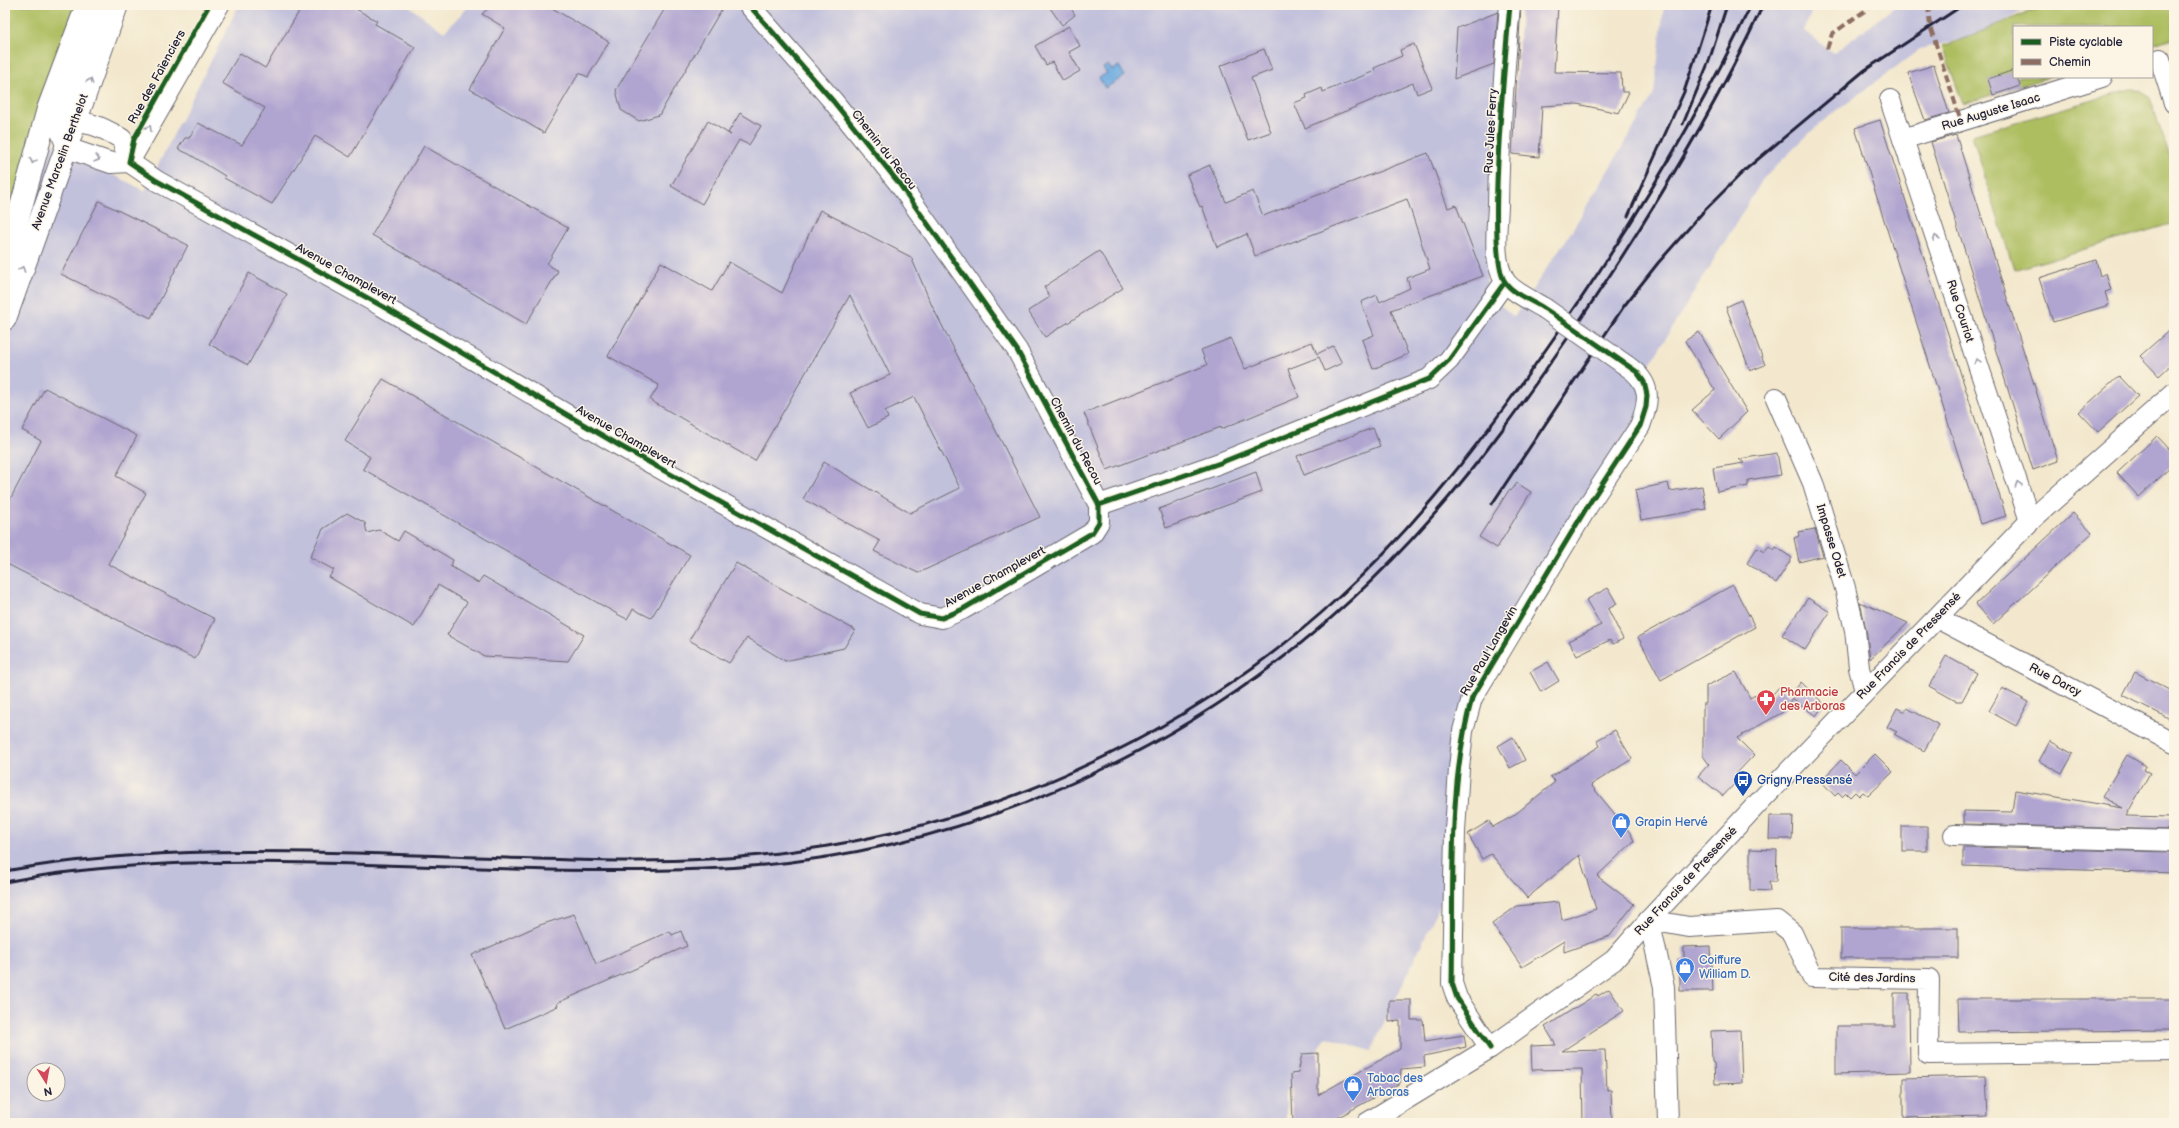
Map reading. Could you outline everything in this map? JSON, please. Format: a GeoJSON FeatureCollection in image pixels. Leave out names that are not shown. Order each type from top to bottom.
{"type":"FeatureCollection","features":[{"type":"Feature","properties":{"kind":"street","name":"Avenue Marcelin Berthelot"},"geometry":{"type":"LineString","coordinates":[[5,320],[39,220],[67,148],[58,127],[90,34],[87,5]]}},
{"type":"Feature","properties":{"kind":"street"},"geometry":{"type":"LineString","coordinates":[[90,34],[98,5]]}},
{"type":"Feature","properties":{"kind":"street","name":"Avenue Marcelin Berthelot"},"geometry":{"type":"LineString","coordinates":[[5,265],[58,127],[90,34],[117,5]]}},
{"type":"Feature","properties":{"kind":"street","name":"Rue des Faïenciers"},"geometry":{"type":"LineString","coordinates":[[129,162],[219,5]]}},
{"type":"Feature","properties":{"kind":"street","name":"Chemin du Recou"},"geometry":{"type":"LineString","coordinates":[[750,5],[832,101],[898,182],[1017,350],[1099,505]]}},
{"type":"Feature","properties":{"kind":"street","name":"Rue Jules Ferry"},"geometry":{"type":"LineString","coordinates":[[1505,282],[1499,266],[1499,156],[1510,5]]}},
{"type":"Feature","properties":{"kind":"street"},"geometry":{"type":"LineString","coordinates":[[2162,58],[2174,103]]}},
{"type":"Feature","properties":{"kind":"street","name":"Rue Auguste Isaac"},"geometry":{"type":"LineString","coordinates":[[1904,139],[2099,78]]}},
{"type":"Feature","properties":{"kind":"street","name":"Rue Couriot"},"geometry":{"type":"LineString","coordinates":[[1890,100],[2030,521]]}},
{"type":"Feature","properties":{"kind":"street"},"geometry":{"type":"LineString","coordinates":[[58,127],[90,123],[122,140],[129,162],[111,163],[67,148]]}},
{"type":"Feature","properties":{"kind":"street","name":"Avenue Champlevert"},"geometry":{"type":"LineString","coordinates":[[129,162],[157,180],[382,306],[622,447],[920,614],[942,618],[963,609],[1092,533],[1099,522],[1099,505]]}},
{"type":"Feature","properties":{"kind":"street"},"geometry":{"type":"LineString","coordinates":[[1099,505],[1220,463],[1429,379],[1448,360],[1505,282]]}},
{"type":"Feature","properties":{"kind":"street","name":"Rue Paul Langevin"},"geometry":{"type":"LineString","coordinates":[[1490,1048],[1457,998],[1452,983],[1455,831],[1463,731],[1472,698],[1494,659],[1587,507],[1640,426],[1646,407],[1646,388],[1641,377],[1505,282]]}},
{"type":"Feature","properties":{"kind":"street","name":"Rue Francis de Pressensé"},"geometry":{"type":"LineString","coordinates":[[1367,1123],[1490,1048],[1614,960],[1649,920],[1865,691],[2030,521],[2174,393]]}},
{"type":"Feature","properties":{"kind":"street","name":"Impasse Odet"},"geometry":{"type":"LineString","coordinates":[[1776,398],[1813,483],[1845,588],[1855,630],[1859,668],[1865,691]]}},
{"type":"Feature","properties":{"kind":"street","name":"Rue Darcy"},"geometry":{"type":"LineString","coordinates":[[1937,618],[2174,742]]}},
{"type":"Feature","properties":{"kind":"street"},"geometry":{"type":"LineString","coordinates":[[1954,836],[2174,840]]}},
{"type":"Feature","properties":{"kind":"street"},"geometry":{"type":"LineString","coordinates":[[1649,920],[1664,987],[1668,1123]]}},
{"type":"Feature","properties":{"kind":"street","name":"Cité des Jardins"},"geometry":{"type":"LineString","coordinates":[[1649,920],[1689,927],[1777,921],[1792,933],[1812,977],[1929,979],[1928,1054],[2174,1052]]}},
{"type":"Feature","properties":{"kind":"shaded area"},"geometry":{"type":"Polygon","coordinates":[[[5,5],[33,133],[145,191],[239,5],[407,5],[444,32],[470,5],[1502,5],[1486,292],[1514,317],[1571,232],[1654,94],[1664,5],[1814,5],[1804,31],[1834,53],[1897,5],[2033,5],[1975,36],[1920,49],[1819,124],[1763,179],[1641,379],[1649,400],[1468,707],[1458,867],[1371,1051],[1327,1037],[1286,1093],[1286,1123],[5,1123],[5,5]]]}},
{"type":"Feature","properties":{"kind":"green space"},"geometry":{"type":"Polygon","coordinates":[[[5,5],[80,5],[5,224],[5,5]]]}},
{"type":"Feature","properties":{"kind":"green space"},"geometry":{"type":"Polygon","coordinates":[[[2049,5],[2174,5],[2174,38],[2153,44],[2153,26],[2013,26],[2013,78],[2046,78],[1963,104],[1942,46],[1956,42],[2035,9],[2049,5]]]}},
{"type":"Feature","properties":{"kind":"green space"},"geometry":{"type":"Polygon","coordinates":[[[2130,89],[2140,91],[2150,98],[2174,168],[2174,223],[2014,270],[1972,135],[2130,89]]]}},
{"type":"Feature","properties":{"kind":"water"},"geometry":{"type":"Polygon","coordinates":[[[1108,65],[1112,70],[1119,66],[1125,76],[1105,88],[1099,78],[1107,73],[1103,68],[1108,65]]]}},
{"type":"Feature","properties":{"kind":"building"},"geometry":{"type":"Polygon","coordinates":[[[303,5],[349,5],[377,21],[375,24],[415,47],[350,157],[315,136],[272,204],[224,178],[225,176],[178,149],[185,138],[189,138],[198,123],[242,145],[265,108],[222,83],[240,53],[265,68],[303,5]]]}},
{"type":"Feature","properties":{"kind":"building"},"geometry":{"type":"Polygon","coordinates":[[[492,5],[547,5],[609,42],[588,77],[579,73],[544,133],[470,89],[505,28],[482,14],[492,5]]]}},
{"type":"Feature","properties":{"kind":"building"},"geometry":{"type":"Polygon","coordinates":[[[667,5],[724,5],[659,115],[639,121],[621,110],[616,90],[667,5]]]}},
{"type":"Feature","properties":{"kind":"building"},"geometry":{"type":"Polygon","coordinates":[[[1048,5],[1069,5],[1075,15],[1062,25],[1048,5]]]}},
{"type":"Feature","properties":{"kind":"building"},"geometry":{"type":"Polygon","coordinates":[[[1521,5],[1558,5],[1554,72],[1621,73],[1622,92],[1629,92],[1619,113],[1577,104],[1542,106],[1539,157],[1512,154],[1521,5]]]}},
{"type":"Feature","properties":{"kind":"building"},"geometry":{"type":"Polygon","coordinates":[[[1498,12],[1494,64],[1454,79],[1457,28],[1498,12]]]}},
{"type":"Feature","properties":{"kind":"building"},"geometry":{"type":"Polygon","coordinates":[[[1069,26],[1080,46],[1069,52],[1080,71],[1063,81],[1052,62],[1046,65],[1035,46],[1069,26]]]}},
{"type":"Feature","properties":{"kind":"building"},"geometry":{"type":"Polygon","coordinates":[[[1414,44],[1432,88],[1417,94],[1413,83],[1305,128],[1294,103],[1307,98],[1306,95],[1322,88],[1323,92],[1375,71],[1374,68],[1402,56],[1400,50],[1414,44]]]}},
{"type":"Feature","properties":{"kind":"building"},"geometry":{"type":"Polygon","coordinates":[[[1264,49],[1272,70],[1251,78],[1271,132],[1248,140],[1220,66],[1264,49]]]}},
{"type":"Feature","properties":{"kind":"building"},"geometry":{"type":"Polygon","coordinates":[[[1934,65],[1949,113],[1925,120],[1908,73],[1934,65]]]}},
{"type":"Feature","properties":{"kind":"building"},"geometry":{"type":"Polygon","coordinates":[[[2013,70],[2013,78],[2017,78],[2020,86],[1993,95],[1988,79],[2013,70]]]}},
{"type":"Feature","properties":{"kind":"building"},"geometry":{"type":"Polygon","coordinates":[[[740,113],[761,126],[749,145],[739,140],[702,204],[671,186],[708,121],[731,135],[728,133],[740,113]]]}},
{"type":"Feature","properties":{"kind":"building"},"geometry":{"type":"Polygon","coordinates":[[[1880,120],[2006,516],[1980,524],[1855,128],[1880,120]]]}},
{"type":"Feature","properties":{"kind":"building"},"geometry":{"type":"Polygon","coordinates":[[[1956,135],[2058,461],[2033,470],[1931,142],[1956,135]]]}},
{"type":"Feature","properties":{"kind":"building"},"geometry":{"type":"Polygon","coordinates":[[[424,146],[568,228],[547,264],[558,271],[526,324],[372,235],[424,146]]]}},
{"type":"Feature","properties":{"kind":"building"},"geometry":{"type":"Polygon","coordinates":[[[1428,153],[1448,208],[1456,205],[1483,276],[1391,310],[1408,354],[1373,369],[1362,340],[1374,335],[1361,302],[1377,295],[1380,302],[1410,288],[1407,278],[1430,269],[1407,199],[1255,256],[1247,234],[1217,247],[1202,206],[1200,207],[1187,175],[1210,165],[1226,202],[1253,191],[1263,216],[1428,153]]]}},
{"type":"Feature","properties":{"kind":"building"},"geometry":{"type":"Polygon","coordinates":[[[99,201],[188,245],[151,318],[61,274],[99,201]]]}},
{"type":"Feature","properties":{"kind":"building"},"geometry":{"type":"Polygon","coordinates":[[[820,210],[911,257],[932,306],[1040,517],[918,573],[874,551],[880,541],[803,499],[824,462],[910,513],[960,488],[914,397],[885,411],[888,418],[868,428],[850,393],[890,375],[850,295],[755,461],[650,400],[659,385],[608,356],[661,262],[712,291],[729,262],[782,293],[820,210]]]}},
{"type":"Feature","properties":{"kind":"building"},"geometry":{"type":"Polygon","coordinates":[[[1099,251],[1123,288],[1045,337],[1028,311],[1050,297],[1044,287],[1099,251]]]}},
{"type":"Feature","properties":{"kind":"building"},"geometry":{"type":"Polygon","coordinates":[[[2096,260],[2100,276],[2106,273],[2111,290],[2105,292],[2109,305],[2053,322],[2039,278],[2096,260]]]}},
{"type":"Feature","properties":{"kind":"building"},"geometry":{"type":"Polygon","coordinates":[[[249,273],[287,294],[248,365],[209,344],[249,273]]]}},
{"type":"Feature","properties":{"kind":"building"},"geometry":{"type":"Polygon","coordinates":[[[1741,300],[1765,365],[1750,371],[1726,307],[1741,300]]]}},
{"type":"Feature","properties":{"kind":"building"},"geometry":{"type":"Polygon","coordinates":[[[2174,326],[2174,362],[2159,376],[2140,356],[2174,326]]]}},
{"type":"Feature","properties":{"kind":"building"},"geometry":{"type":"Polygon","coordinates":[[[1699,332],[1747,412],[1719,439],[1692,410],[1715,390],[1685,341],[1699,332]]]}},
{"type":"Feature","properties":{"kind":"building"},"geometry":{"type":"Polygon","coordinates":[[[1231,338],[1245,369],[1312,342],[1317,354],[1333,346],[1342,363],[1325,371],[1319,357],[1288,369],[1299,397],[1221,429],[1221,427],[1107,470],[1084,413],[1207,365],[1201,350],[1231,338]]]}},
{"type":"Feature","properties":{"kind":"building"},"geometry":{"type":"Polygon","coordinates":[[[2119,376],[2138,396],[2098,432],[2079,412],[2119,376]]]}},
{"type":"Feature","properties":{"kind":"building"},"geometry":{"type":"Polygon","coordinates":[[[383,379],[690,555],[651,618],[633,609],[627,619],[619,615],[363,469],[370,457],[345,441],[383,379]]]}},
{"type":"Feature","properties":{"kind":"building"},"geometry":{"type":"Polygon","coordinates":[[[45,388],[137,436],[116,476],[146,493],[108,564],[215,619],[195,659],[5,563],[5,509],[41,441],[22,430],[45,388]]]}},
{"type":"Feature","properties":{"kind":"building"},"geometry":{"type":"Polygon","coordinates":[[[1373,428],[1380,446],[1304,475],[1297,456],[1373,428]]]}},
{"type":"Feature","properties":{"kind":"building"},"geometry":{"type":"Polygon","coordinates":[[[2157,436],[2174,454],[2174,464],[2139,497],[2117,473],[2157,436]]]}},
{"type":"Feature","properties":{"kind":"building"},"geometry":{"type":"Polygon","coordinates":[[[1777,453],[1781,475],[1748,480],[1748,486],[1717,492],[1713,468],[1744,463],[1739,459],[1777,453]]]}},
{"type":"Feature","properties":{"kind":"building"},"geometry":{"type":"Polygon","coordinates":[[[1256,472],[1262,492],[1166,528],[1159,509],[1256,472]]]}},
{"type":"Feature","properties":{"kind":"building"},"geometry":{"type":"Polygon","coordinates":[[[1517,483],[1531,492],[1497,548],[1479,537],[1509,490],[1511,491],[1517,483]]]}},
{"type":"Feature","properties":{"kind":"building"},"geometry":{"type":"Polygon","coordinates":[[[1668,483],[1670,491],[1702,486],[1706,509],[1641,520],[1635,490],[1668,483]]]}},
{"type":"Feature","properties":{"kind":"building"},"geometry":{"type":"Polygon","coordinates":[[[347,513],[365,523],[367,533],[379,530],[398,541],[404,531],[453,560],[450,566],[478,583],[483,576],[584,635],[568,661],[484,656],[447,635],[467,602],[438,585],[414,627],[329,577],[334,570],[310,557],[323,529],[347,513]]]}},
{"type":"Feature","properties":{"kind":"building"},"geometry":{"type":"Polygon","coordinates":[[[2073,513],[2092,533],[1993,624],[1976,604],[2073,513]]]}},
{"type":"Feature","properties":{"kind":"building"},"geometry":{"type":"Polygon","coordinates":[[[1815,529],[1823,556],[1799,562],[1794,538],[1799,536],[1798,532],[1815,529]]]}},
{"type":"Feature","properties":{"kind":"building"},"geometry":{"type":"Polygon","coordinates":[[[1769,546],[1774,550],[1776,547],[1792,558],[1776,583],[1747,563],[1757,548],[1764,552],[1769,546]]]}},
{"type":"Feature","properties":{"kind":"building"},"geometry":{"type":"Polygon","coordinates":[[[736,563],[855,630],[844,648],[785,661],[747,638],[729,663],[689,640],[736,563]]]}},
{"type":"Feature","properties":{"kind":"building"},"geometry":{"type":"Polygon","coordinates":[[[1733,585],[1755,627],[1661,680],[1638,637],[1733,585]]]}},
{"type":"Feature","properties":{"kind":"building"},"geometry":{"type":"Polygon","coordinates":[[[1608,588],[1617,604],[1608,609],[1623,639],[1613,644],[1610,640],[1577,656],[1569,641],[1601,625],[1586,600],[1608,588]]]}},
{"type":"Feature","properties":{"kind":"building"},"geometry":{"type":"Polygon","coordinates":[[[1808,598],[1830,612],[1805,650],[1782,635],[1808,598]]]}},
{"type":"Feature","properties":{"kind":"building"},"geometry":{"type":"Polygon","coordinates":[[[1860,602],[1908,623],[1870,659],[1866,629],[1860,602]]]}},
{"type":"Feature","properties":{"kind":"building"},"geometry":{"type":"Polygon","coordinates":[[[1946,656],[1977,673],[1962,701],[1956,701],[1929,686],[1946,656]]]}},
{"type":"Feature","properties":{"kind":"building"},"geometry":{"type":"Polygon","coordinates":[[[1548,662],[1559,681],[1541,692],[1530,672],[1548,662]]]}},
{"type":"Feature","properties":{"kind":"building"},"geometry":{"type":"Polygon","coordinates":[[[1736,672],[1750,698],[1759,693],[1768,700],[1779,687],[1790,696],[1801,682],[1824,704],[1816,716],[1792,699],[1783,712],[1737,738],[1754,755],[1736,774],[1740,778],[1723,796],[1698,776],[1709,764],[1703,756],[1703,704],[1706,704],[1706,686],[1736,672]]]}},
{"type":"Feature","properties":{"kind":"building"},"geometry":{"type":"Polygon","coordinates":[[[2135,672],[2174,692],[2174,721],[2123,695],[2135,672]]]}},
{"type":"Feature","properties":{"kind":"building"},"geometry":{"type":"Polygon","coordinates":[[[2002,688],[2029,702],[2016,726],[1989,711],[2002,688]]]}},
{"type":"Feature","properties":{"kind":"building"},"geometry":{"type":"Polygon","coordinates":[[[1897,708],[1905,712],[1907,708],[1939,725],[1924,751],[1894,734],[1897,732],[1887,727],[1897,708]]]}},
{"type":"Feature","properties":{"kind":"building"},"geometry":{"type":"Polygon","coordinates":[[[1615,730],[1632,759],[1591,785],[1631,834],[1634,841],[1597,876],[1634,904],[1610,936],[1564,952],[1564,941],[1522,967],[1492,924],[1517,906],[1559,902],[1562,920],[1596,909],[1579,855],[1527,898],[1491,854],[1482,859],[1468,834],[1489,821],[1493,827],[1513,816],[1555,782],[1550,777],[1600,746],[1597,740],[1615,730]]]}},
{"type":"Feature","properties":{"kind":"building"},"geometry":{"type":"Polygon","coordinates":[[[1513,737],[1525,760],[1510,768],[1498,746],[1513,737]]]}},
{"type":"Feature","properties":{"kind":"building"},"geometry":{"type":"Polygon","coordinates":[[[2050,741],[2073,754],[2062,774],[2039,761],[2050,741]]]}},
{"type":"Feature","properties":{"kind":"building"},"geometry":{"type":"Polygon","coordinates":[[[1875,754],[1893,772],[1868,796],[1863,792],[1859,796],[1855,792],[1850,797],[1846,793],[1842,797],[1838,793],[1835,796],[1821,781],[1841,760],[1855,774],[1875,754]]]}},
{"type":"Feature","properties":{"kind":"building"},"geometry":{"type":"Polygon","coordinates":[[[2127,755],[2146,766],[2144,770],[2150,773],[2126,816],[2174,817],[2174,830],[1964,824],[1964,811],[2012,812],[2015,790],[2123,808],[2102,797],[2127,755]]]}},
{"type":"Feature","properties":{"kind":"building"},"geometry":{"type":"Polygon","coordinates":[[[1770,816],[1793,816],[1792,839],[1769,839],[1770,816]]]}},
{"type":"Feature","properties":{"kind":"building"},"geometry":{"type":"Polygon","coordinates":[[[1902,826],[1927,826],[1927,851],[1902,851],[1902,826]]]}},
{"type":"Feature","properties":{"kind":"building"},"geometry":{"type":"Polygon","coordinates":[[[1963,847],[2174,852],[2174,873],[1963,866],[1963,847]]]}},
{"type":"Feature","properties":{"kind":"building"},"geometry":{"type":"Polygon","coordinates":[[[1750,849],[1777,850],[1776,882],[1769,882],[1770,891],[1750,890],[1750,849]]]}},
{"type":"Feature","properties":{"kind":"building"},"geometry":{"type":"Polygon","coordinates":[[[574,914],[596,964],[670,931],[672,935],[681,931],[687,946],[557,1003],[558,1006],[505,1029],[472,955],[540,925],[574,914]]]}},
{"type":"Feature","properties":{"kind":"building"},"geometry":{"type":"Polygon","coordinates":[[[1841,928],[1958,928],[1958,958],[1841,958],[1841,928]]]}},
{"type":"Feature","properties":{"kind":"building"},"geometry":{"type":"Polygon","coordinates":[[[1711,946],[1713,991],[1680,991],[1680,960],[1684,960],[1684,947],[1711,946]]]}},
{"type":"Feature","properties":{"kind":"building"},"geometry":{"type":"Polygon","coordinates":[[[1609,989],[1624,1011],[1562,1051],[1605,1050],[1607,1090],[1611,1090],[1612,1123],[1583,1123],[1582,1069],[1532,1070],[1531,1046],[1556,1045],[1545,1027],[1597,994],[1598,996],[1609,989]]]}},
{"type":"Feature","properties":{"kind":"building"},"geometry":{"type":"Polygon","coordinates":[[[1894,993],[1909,993],[1910,1072],[1836,1074],[1836,1026],[1894,1026],[1894,993]]]}},
{"type":"Feature","properties":{"kind":"building"},"geometry":{"type":"Polygon","coordinates":[[[1958,999],[2174,999],[2174,1030],[1959,1032],[1958,999]]]}},
{"type":"Feature","properties":{"kind":"building"},"geometry":{"type":"Polygon","coordinates":[[[1389,1000],[1411,1000],[1411,1020],[1423,1020],[1425,1041],[1464,1035],[1466,1047],[1424,1056],[1425,1067],[1401,1069],[1400,1083],[1328,1123],[1293,1123],[1291,1074],[1298,1073],[1302,1054],[1318,1053],[1318,1095],[1400,1049],[1400,1021],[1389,1022],[1389,1000]]]}},
{"type":"Feature","properties":{"kind":"building"},"geometry":{"type":"Polygon","coordinates":[[[1740,1030],[1742,1083],[1715,1084],[1714,1063],[1712,1062],[1711,1031],[1740,1030]]]}},
{"type":"Feature","properties":{"kind":"building"},"geometry":{"type":"Polygon","coordinates":[[[1986,1076],[1988,1116],[1903,1118],[1903,1078],[1986,1076]]]}},
{"type":"Feature","properties":{"kind":"railway"},"geometry":{"type":"LineString","coordinates":[[1628,216],[1684,92],[1712,5]]}},
{"type":"Feature","properties":{"kind":"railway"},"geometry":{"type":"LineString","coordinates":[[1683,124],[1709,61],[1727,5]]}},
{"type":"Feature","properties":{"kind":"railway"},"geometry":{"type":"LineString","coordinates":[[5,871],[67,862],[192,852],[317,852],[633,861],[709,859],[796,851],[881,835],[965,813],[1046,783],[1125,746],[1200,703],[1271,654],[1338,598],[1368,570],[1424,509],[1501,412],[1605,263],[1658,179],[1683,136],[1751,5]]}},
{"type":"Feature","properties":{"kind":"railway"},"geometry":{"type":"LineString","coordinates":[[5,882],[82,870],[160,864],[238,862],[316,863],[607,871],[704,869],[808,860],[909,840],[1008,809],[1103,769],[1193,719],[1278,661],[1357,594],[1430,519],[1484,454],[1518,408],[1621,259],[1697,134],[1720,92],[1763,5]]}},
{"type":"Feature","properties":{"kind":"railway"},"geometry":{"type":"LineString","coordinates":[[1492,504],[1624,306],[1658,263],[1704,211],[1745,170],[1865,70],[1963,5]]}},
{"type":"Feature","properties":{"kind":"marked path"},"geometry":{"type":"LineString","coordinates":[[1827,49],[1832,34],[1873,5]]}},
{"type":"Feature","properties":{"kind":"marked path"},"geometry":{"type":"LineString","coordinates":[[1928,5],[1930,26],[1961,121]]}},
{"type":"Feature","properties":{"kind":"cycle path"},"geometry":{"type":"LineString","coordinates":[[209,5],[134,139],[129,162],[157,181],[382,306],[622,447],[920,614],[942,618],[963,609],[1092,533],[1099,522],[1099,505],[1017,350],[898,182],[833,101],[749,5]]}},
{"type":"Feature","properties":{"kind":"cycle path"},"geometry":{"type":"LineString","coordinates":[[1490,1048],[1457,998],[1452,983],[1453,839],[1455,803],[1464,732],[1472,698],[1587,507],[1640,426],[1646,407],[1647,395],[1644,382],[1637,372],[1557,317],[1518,294],[1505,282],[1499,264],[1497,194],[1501,105],[1510,5]]}},
{"type":"Feature","properties":{"kind":"cycle path"},"geometry":{"type":"LineString","coordinates":[[1099,505],[1220,463],[1429,379],[1449,360],[1505,282]]}},
{"type":"Feature","properties":{"kind":"place","name":"Pharmacie des Arboras"},"geometry":{"type":"Point","coordinates":[1766,716]}},
{"type":"Feature","properties":{"kind":"place","name":"Grigny Pressensé"},"geometry":{"type":"Point","coordinates":[1743,797]}},
{"type":"Feature","properties":{"kind":"place","name":"Grapin Hervé"},"geometry":{"type":"Point","coordinates":[1621,839]}},
{"type":"Feature","properties":{"kind":"place","name":"Coiffure William D."},"geometry":{"type":"Point","coordinates":[1685,984]}},
{"type":"Feature","properties":{"kind":"place","name":"Tabac des Arboras"},"geometry":{"type":"Point","coordinates":[1353,1102]}}]}
